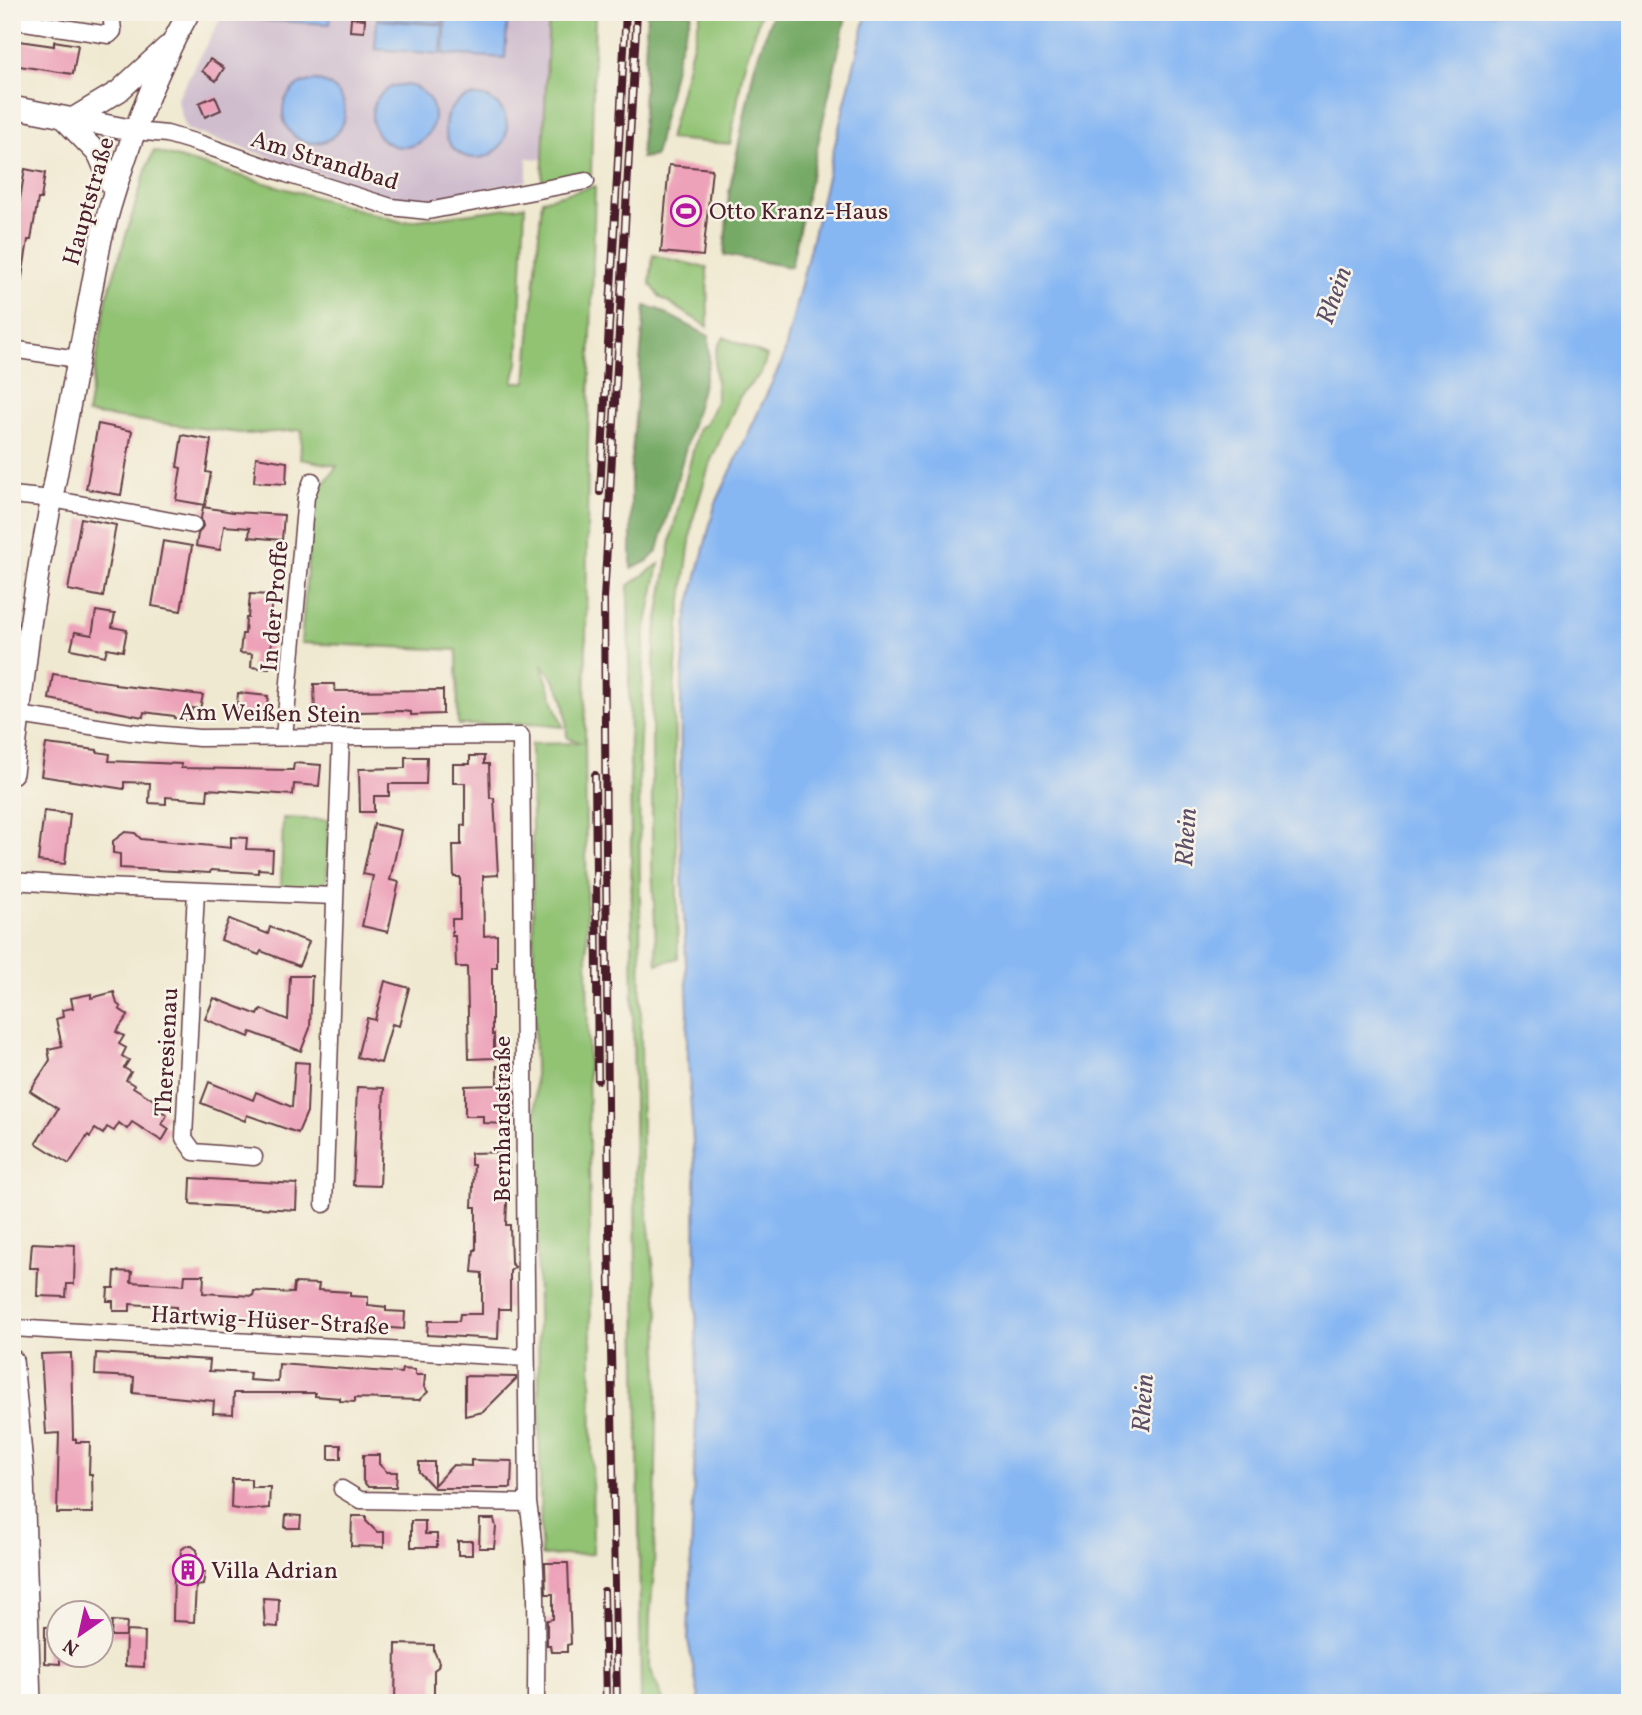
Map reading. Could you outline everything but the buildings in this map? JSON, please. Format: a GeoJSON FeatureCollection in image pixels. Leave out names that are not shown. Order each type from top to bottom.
{"type":"FeatureCollection","features":[{"type":"Feature","properties":{"kind":"main road","name":"Hauptstraße"},"geometry":{"type":"LineString","coordinates":[[12,774],[30,625],[101,239],[114,190],[135,131],[174,41],[190,12]]}},
{"type":"Feature","properties":{"kind":"main road"},"geometry":{"type":"LineString","coordinates":[[67,117],[119,91],[174,41]]}},
{"type":"Feature","properties":{"kind":"main road"},"geometry":{"type":"LineString","coordinates":[[12,107],[135,131]]}},
{"type":"Feature","properties":{"kind":"main road"},"geometry":{"type":"LineString","coordinates":[[67,117],[99,155],[114,190]]}},
{"type":"Feature","properties":{"kind":"main road"},"geometry":{"type":"LineString","coordinates":[[12,1360],[23,1475],[30,1703]]}},
{"type":"Feature","properties":{"kind":"street"},"geometry":{"type":"LineString","coordinates":[[12,20],[109,35],[113,31],[111,12]]}},
{"type":"Feature","properties":{"kind":"street","name":"Am Strandbad"},"geometry":{"type":"LineString","coordinates":[[135,131],[167,134],[201,144],[391,207],[428,211],[586,181]]}},
{"type":"Feature","properties":{"kind":"street"},"geometry":{"type":"LineString","coordinates":[[12,349],[77,359]]}},
{"type":"Feature","properties":{"kind":"street","name":"In der Proffe"},"geometry":{"type":"LineString","coordinates":[[284,737],[306,497],[312,481]]}},
{"type":"Feature","properties":{"kind":"street"},"geometry":{"type":"LineString","coordinates":[[12,495],[52,499],[192,525]]}},
{"type":"Feature","properties":{"kind":"street","name":"Am Weißen Stein"},"geometry":{"type":"LineString","coordinates":[[19,715],[130,732],[199,738],[522,736]]}},
{"type":"Feature","properties":{"kind":"street","name":"Bernhardstraße"},"geometry":{"type":"LineString","coordinates":[[522,736],[528,1503],[532,1526],[536,1620],[536,1703]]}},
{"type":"Feature","properties":{"kind":"street"},"geometry":{"type":"LineString","coordinates":[[324,1204],[341,737]]}},
{"type":"Feature","properties":{"kind":"street"},"geometry":{"type":"LineString","coordinates":[[12,881],[334,897]]}},
{"type":"Feature","properties":{"kind":"street","name":"Theresienau"},"geometry":{"type":"LineString","coordinates":[[196,891],[184,1138],[194,1152],[254,1157]]}},
{"type":"Feature","properties":{"kind":"street","name":"Hartwig-Hüser-Straße"},"geometry":{"type":"LineString","coordinates":[[12,1328],[526,1358]]}},
{"type":"Feature","properties":{"kind":"street"},"geometry":{"type":"LineString","coordinates":[[342,1489],[360,1500],[528,1503]]}},
{"type":"Feature","properties":{"kind":"shaded area"},"geometry":{"type":"Polygon","coordinates":[[[224,12],[549,12],[542,159],[527,158],[527,181],[428,201],[390,197],[186,129],[177,99],[224,12]]]}},
{"type":"Feature","properties":{"kind":"green space"},"geometry":{"type":"Polygon","coordinates":[[[549,12],[595,12],[591,175],[542,183],[549,12]]]}},
{"type":"Feature","properties":{"kind":"green space"},"geometry":{"type":"Polygon","coordinates":[[[647,12],[692,12],[678,53],[655,156],[641,158],[647,12]]]}},
{"type":"Feature","properties":{"kind":"green space"},"geometry":{"type":"Polygon","coordinates":[[[701,12],[761,12],[743,70],[730,144],[669,139],[701,12]]]}},
{"type":"Feature","properties":{"kind":"green space"},"geometry":{"type":"Polygon","coordinates":[[[773,12],[847,12],[791,267],[724,255],[729,193],[754,68],[773,12]]]}},
{"type":"Feature","properties":{"kind":"green space"},"geometry":{"type":"Polygon","coordinates":[[[154,151],[402,222],[525,206],[518,363],[513,382],[526,382],[542,200],[595,186],[588,444],[585,743],[593,1554],[541,1556],[531,744],[582,743],[567,738],[563,698],[541,664],[563,727],[535,724],[458,725],[457,650],[301,643],[313,498],[337,466],[300,459],[302,430],[248,434],[87,414],[107,297],[154,151]]]}},
{"type":"Feature","properties":{"kind":"green space"},"geometry":{"type":"Polygon","coordinates":[[[653,255],[707,268],[708,327],[660,297],[650,283],[653,255]]]}},
{"type":"Feature","properties":{"kind":"green space"},"geometry":{"type":"Polygon","coordinates":[[[645,306],[657,309],[709,336],[709,362],[658,550],[648,561],[631,569],[631,465],[645,306]]]}},
{"type":"Feature","properties":{"kind":"green space"},"geometry":{"type":"Polygon","coordinates":[[[724,337],[767,356],[761,373],[740,396],[711,460],[693,519],[680,614],[674,694],[678,958],[657,964],[652,865],[655,638],[672,534],[699,427],[705,425],[716,401],[715,357],[724,337]]]}},
{"type":"Feature","properties":{"kind":"green space"},"geometry":{"type":"Polygon","coordinates":[[[659,564],[645,633],[639,760],[642,1168],[659,1314],[654,1571],[649,1665],[664,1703],[641,1703],[628,586],[659,564]]]}},
{"type":"Feature","properties":{"kind":"green space"},"geometry":{"type":"Polygon","coordinates":[[[283,818],[328,820],[325,884],[315,889],[281,887],[283,818]]]}},
{"type":"Feature","properties":{"kind":"water"},"geometry":{"type":"Polygon","coordinates":[[[262,12],[331,12],[330,24],[262,20],[262,12]]]}},
{"type":"Feature","properties":{"kind":"water"},"geometry":{"type":"Polygon","coordinates":[[[378,12],[444,12],[443,23],[377,19],[378,12]]]}},
{"type":"Feature","properties":{"kind":"water"},"geometry":{"type":"Polygon","coordinates":[[[446,12],[508,12],[505,58],[444,54],[446,12]]]}},
{"type":"Feature","properties":{"kind":"water","name":"Rhein"},"geometry":{"type":"Polygon","coordinates":[[[867,12],[1630,12],[1630,1703],[700,1703],[688,1640],[697,1391],[695,1176],[687,1043],[680,824],[681,696],[687,615],[715,505],[783,359],[867,12]]]}},
{"type":"Feature","properties":{"kind":"water"},"geometry":{"type":"Polygon","coordinates":[[[377,20],[443,25],[441,54],[375,49],[377,20]]]}},
{"type":"Feature","properties":{"kind":"water"},"geometry":{"type":"Polygon","coordinates":[[[314,81],[326,83],[336,90],[343,100],[343,124],[336,134],[326,141],[314,143],[302,141],[292,134],[285,124],[283,112],[285,100],[292,90],[302,83],[314,81]]]}},
{"type":"Feature","properties":{"kind":"water"},"geometry":{"type":"Polygon","coordinates":[[[403,85],[415,87],[425,94],[432,104],[432,128],[425,138],[415,145],[403,147],[391,145],[381,138],[374,128],[372,116],[374,104],[381,94],[391,87],[403,85]]]}},
{"type":"Feature","properties":{"kind":"water"},"geometry":{"type":"Polygon","coordinates":[[[476,96],[488,98],[498,105],[505,115],[505,139],[498,149],[488,156],[476,158],[464,156],[454,149],[447,139],[445,127],[447,115],[454,105],[464,98],[476,96]]]}},
{"type":"Feature","properties":{"kind":"railway"},"geometry":{"type":"LineString","coordinates":[[600,492],[626,12]]}},
{"type":"Feature","properties":{"kind":"railway"},"geometry":{"type":"LineString","coordinates":[[617,1703],[609,1229],[604,599],[637,12]]}},
{"type":"Feature","properties":{"kind":"railway"},"geometry":{"type":"LineString","coordinates":[[595,775],[598,1080]]}},
{"type":"Feature","properties":{"kind":"railway"},"geometry":{"type":"LineString","coordinates":[[604,1591],[606,1703]]}},
{"type":"Feature","properties":{"kind":"place","name":"Otto Kranz-Haus"},"geometry":{"type":"Point","coordinates":[686,211]}},
{"type":"Feature","properties":{"kind":"place","name":"Villa Adrian"},"geometry":{"type":"Point","coordinates":[188,1570]}}]}
